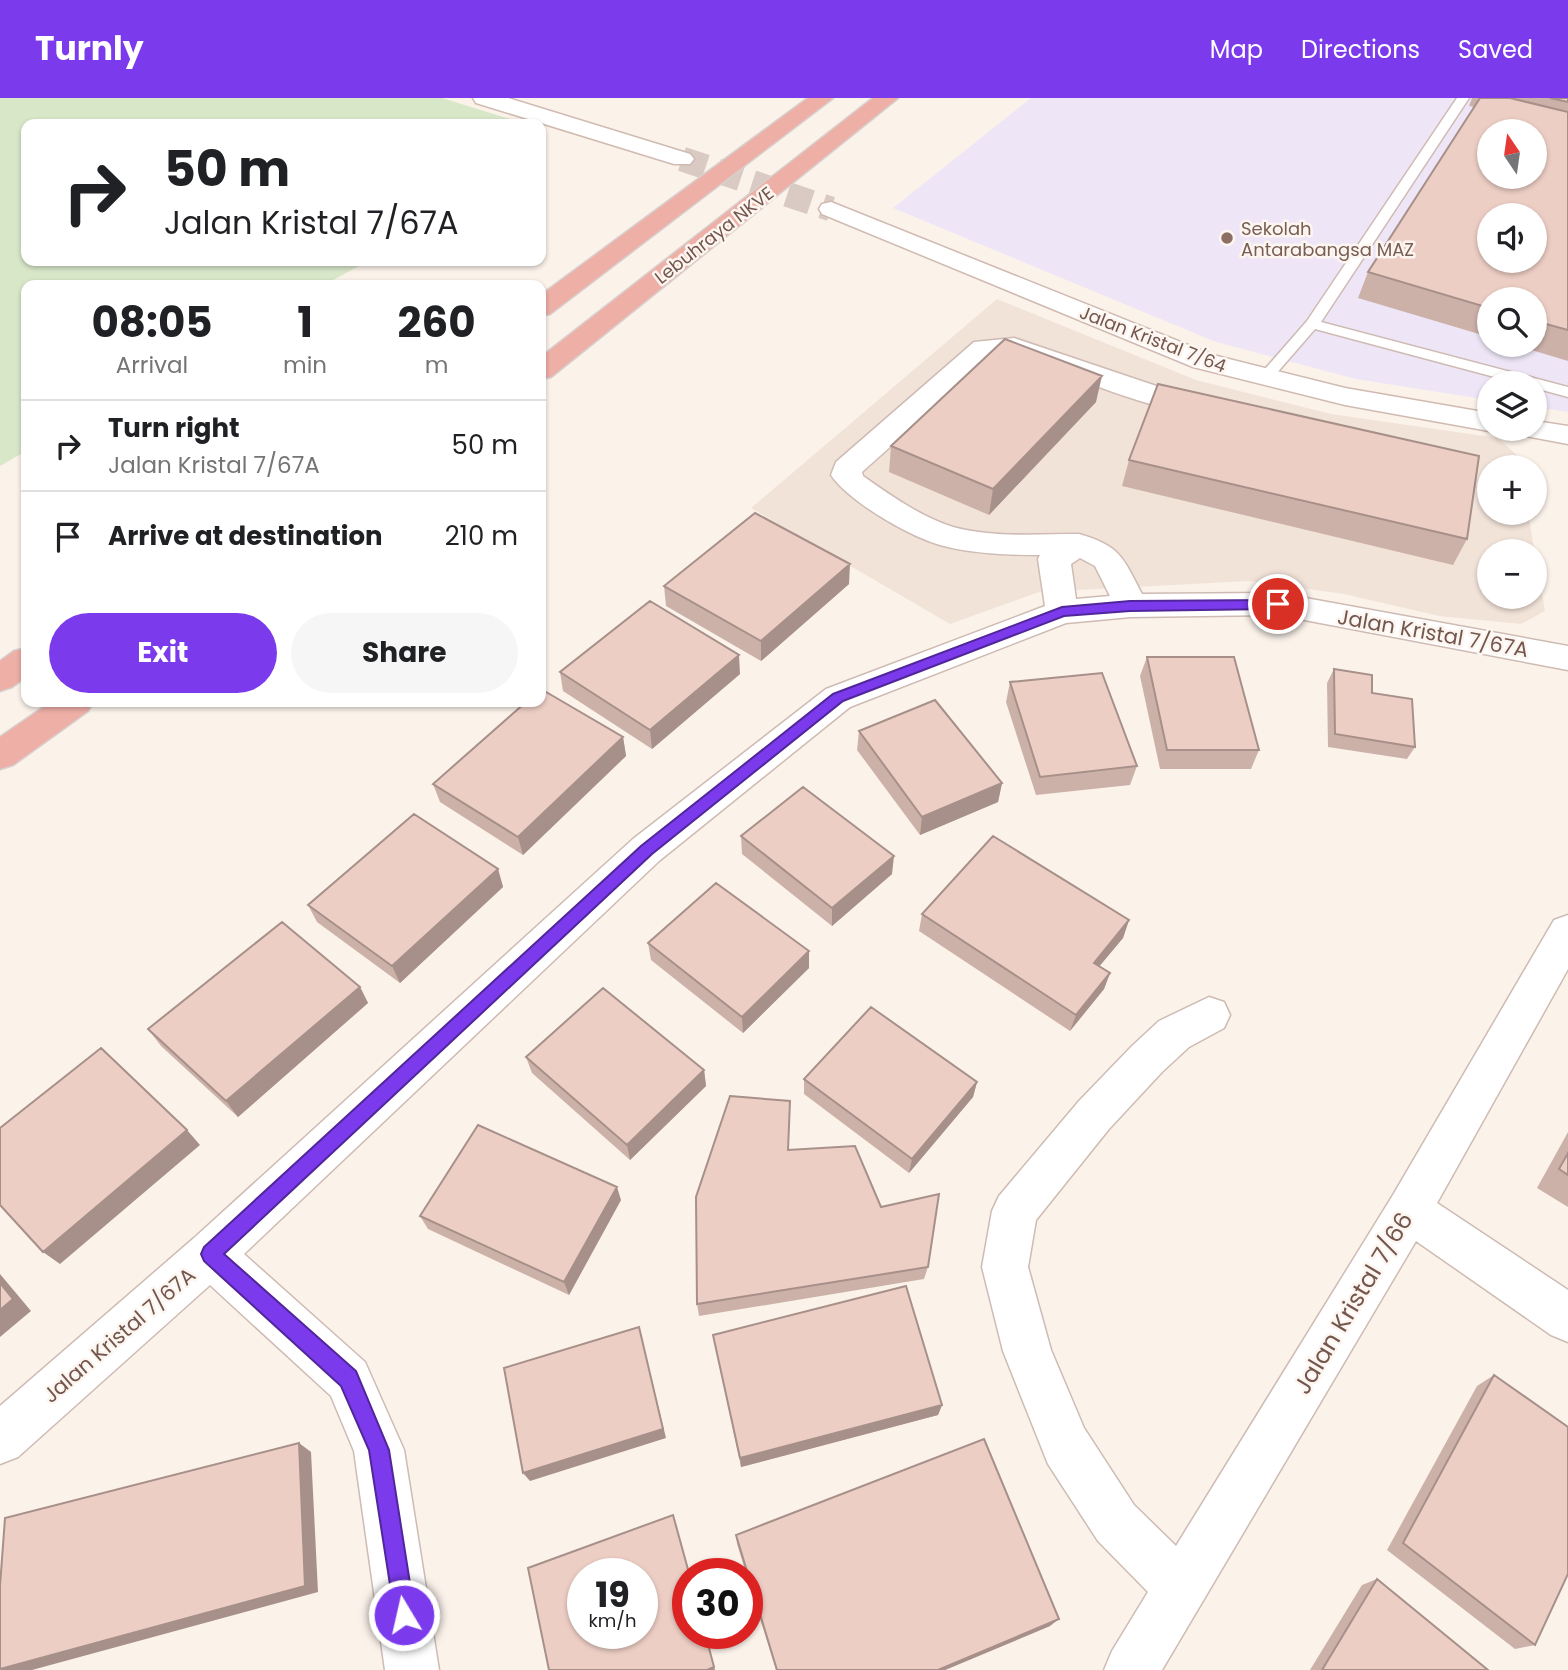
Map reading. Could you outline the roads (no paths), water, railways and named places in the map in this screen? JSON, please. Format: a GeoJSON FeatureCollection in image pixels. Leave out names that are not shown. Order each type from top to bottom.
{"type":"FeatureCollection","features":[{"type":"Feature","properties":{"kind":"highway"},"geometry":{"type":"LineString","coordinates":[[546,304],[822,98]]}},
{"type":"Feature","properties":{"kind":"highway","name":"Lebuhraya NKVE"},"geometry":{"type":"LineString","coordinates":[[546,367],[887,98]]}},
{"type":"Feature","properties":{"kind":"highway"},"geometry":{"type":"LineString","coordinates":[[0,678],[21,663]]}},
{"type":"Feature","properties":{"kind":"highway"},"geometry":{"type":"LineString","coordinates":[[0,755],[69,707]]}},
{"type":"Feature","properties":{"kind":"street"},"geometry":{"type":"LineString","coordinates":[[484,98],[682,159]]}},
{"type":"Feature","properties":{"kind":"street","name":"Jalan Kristal 7/64"},"geometry":{"type":"LineString","coordinates":[[831,209],[1203,361],[1264,379],[1375,405],[1477,420]]}},
{"type":"Feature","properties":{"kind":"street"},"geometry":{"type":"LineString","coordinates":[[1130,606],[1108,559],[1080,545],[998,544],[946,536],[885,506],[852,483],[846,475],[847,469],[984,348],[997,345],[1014,346],[1174,402],[1238,415]]}},
{"type":"Feature","properties":{"kind":"street"},"geometry":{"type":"LineString","coordinates":[[1547,432],[1568,435],[1568,441]]}},
{"type":"Feature","properties":{"kind":"street"},"geometry":{"type":"LineString","coordinates":[[1062,612],[1054,559],[1080,545]]}},
{"type":"Feature","properties":{"kind":"street","name":"Jalan Kristal 7/67A"},"geometry":{"type":"LineString","coordinates":[[0,1439],[211,1254],[646,850],[838,698],[1062,612],[1130,606],[1278,604],[1568,657]]}},
{"type":"Feature","properties":{"kind":"street","name":"Jalan Kristal 7/66"},"geometry":{"type":"LineString","coordinates":[[1131,1670],[1409,1210],[1568,932]]}},
{"type":"Feature","properties":{"kind":"street"},"geometry":{"type":"LineString","coordinates":[[1182,1588],[1116,1523],[1066,1446],[1027,1351],[1005,1267],[1016,1211],[1094,1115],[1147,1059],[1174,1034],[1209,1015]]}},
{"type":"Feature","properties":{"kind":"street"},"geometry":{"type":"LineString","coordinates":[[1409,1210],[1568,1318]]}},
{"type":"Feature","properties":{"kind":"street"},"geometry":{"type":"LineString","coordinates":[[211,1254],[348,1378],[379,1450],[412,1670]]}},
{"type":"Feature","properties":{"kind":"lane"},"geometry":{"type":"LineString","coordinates":[[1264,379],[1312,324],[1464,105]]}},
{"type":"Feature","properties":{"kind":"lane"},"geometry":{"type":"LineString","coordinates":[[1312,324],[1568,392]]}},
{"type":"Feature","properties":{"kind":"tunnel"},"geometry":{"type":"LineString","coordinates":[[682,159],[831,209]]}},
{"type":"Feature","properties":{"kind":"place","name":"Sekolah Antarabangsa MAZ"},"geometry":{"type":"Point","coordinates":[1227,238]}}]}
